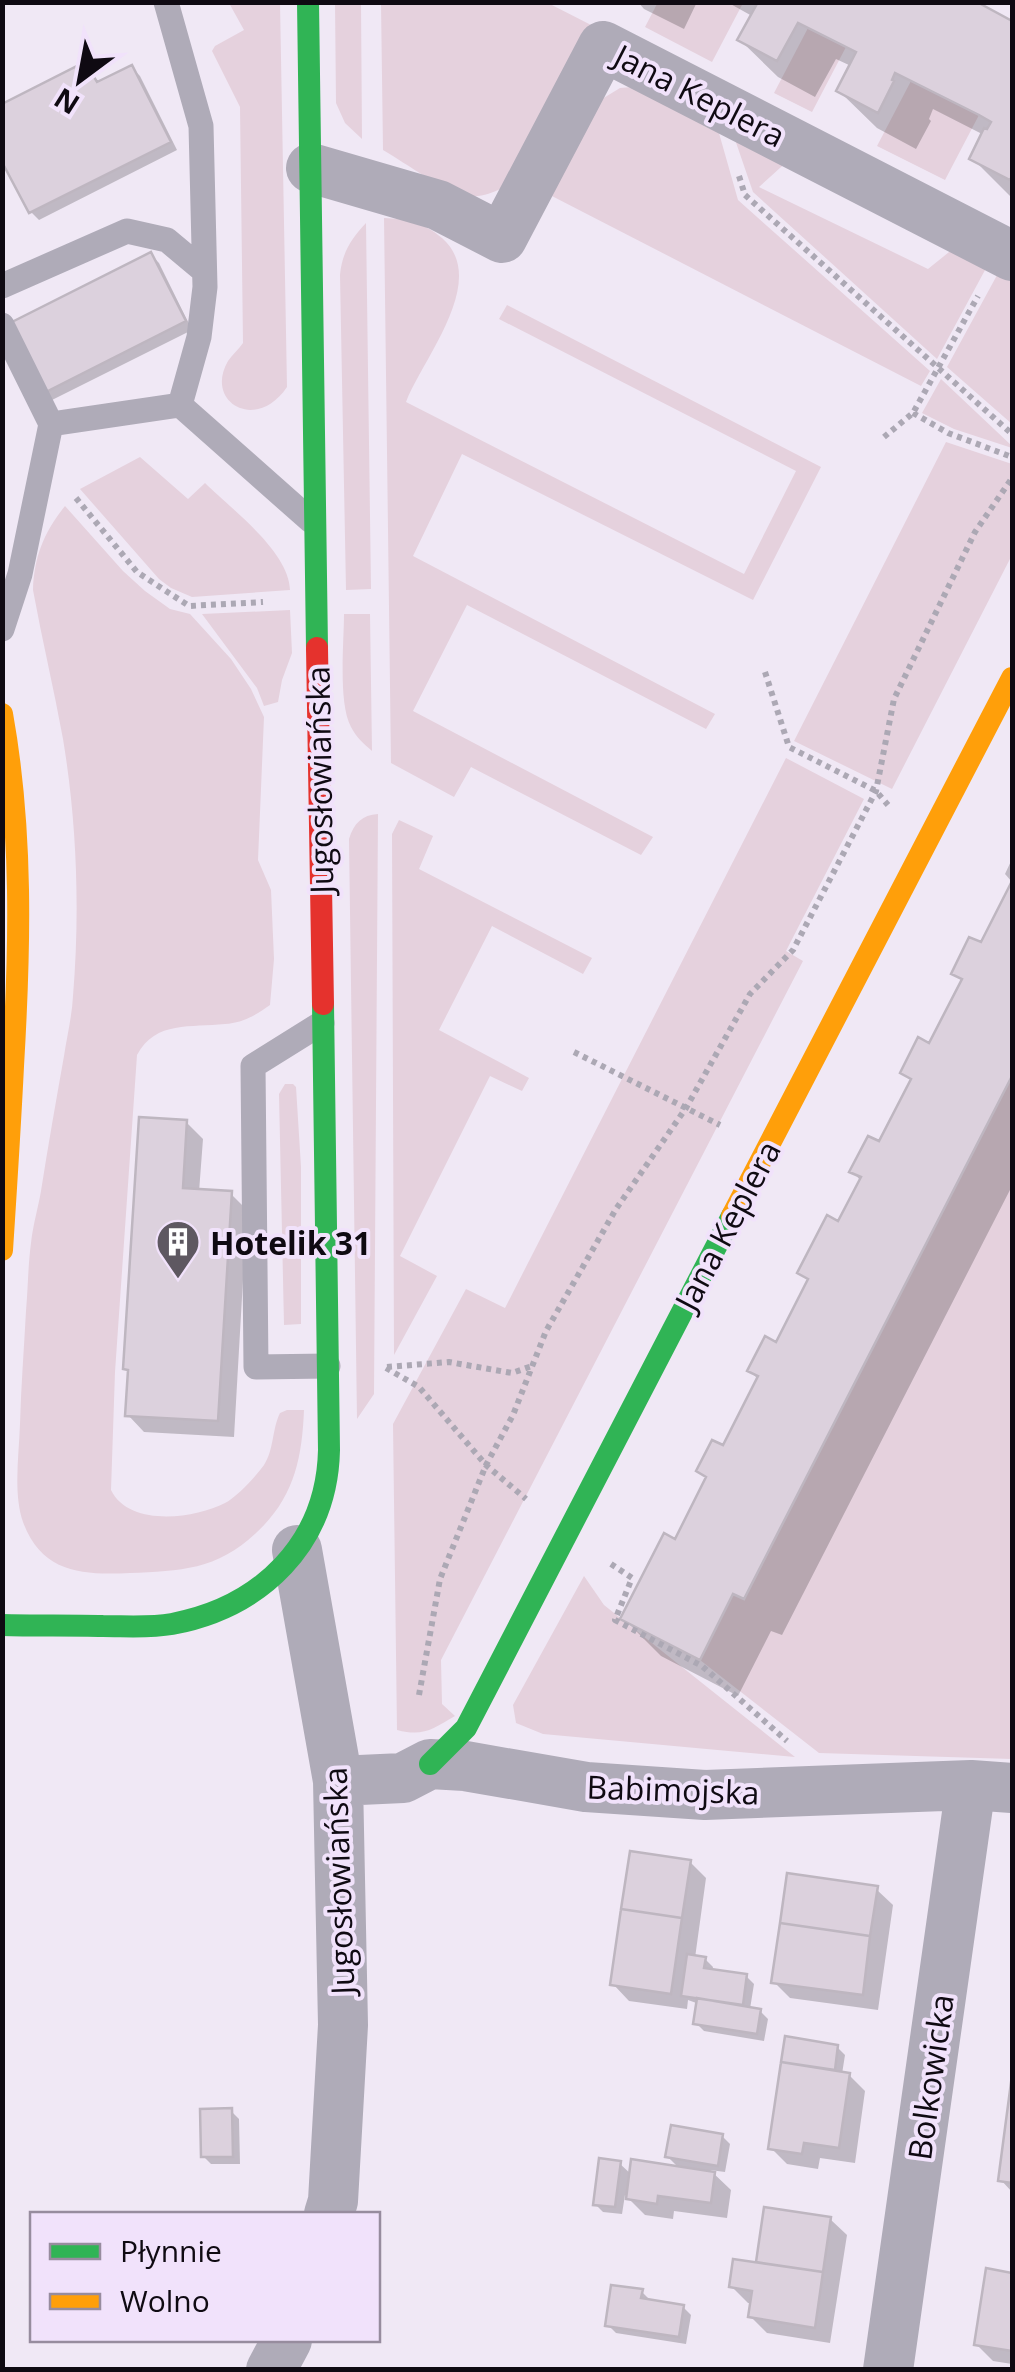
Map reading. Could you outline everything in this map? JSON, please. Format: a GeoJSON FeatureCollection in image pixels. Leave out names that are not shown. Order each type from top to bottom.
{"type":"FeatureCollection","features":[{"type":"Feature","properties":{"kind":"street","name":"Jugosłowiańska"},"geometry":{"type":"LineString","coordinates":[[2,1626],[169,1625],[219,1611],[248,1596],[296,1550],[310,1530],[324,1493],[329,1450],[308,2]]}},
{"type":"Feature","properties":{"kind":"street","name":"Jana Keplera"},"geometry":{"type":"LineString","coordinates":[[310,168],[438,206],[502,238],[603,46],[1008,253]]}},
{"type":"Feature","properties":{"kind":"street","name":"Jana Keplera"},"geometry":{"type":"LineString","coordinates":[[417,1771],[466,1728],[1012,678]]}},
{"type":"Feature","properties":{"kind":"street"},"geometry":{"type":"LineString","coordinates":[[2,714],[20,879],[18,988],[2,1250]]}},
{"type":"Feature","properties":{"kind":"street","name":"Jugosłowiańska"},"geometry":{"type":"LineString","coordinates":[[296,1550],[338,1781],[343,2025],[329,2212]]}},
{"type":"Feature","properties":{"kind":"street","name":"Babimojska"},"geometry":{"type":"LineString","coordinates":[[338,1781],[465,1766],[606,1789],[705,1795],[992,1786]]}},
{"type":"Feature","properties":{"kind":"street","name":"Bolkowicka"},"geometry":{"type":"LineString","coordinates":[[888,2370],[992,1786]]}},
{"type":"Feature","properties":{"kind":"street"},"geometry":{"type":"LineString","coordinates":[[271,2370],[287,2342]]}},
{"type":"Feature","properties":{"kind":"lane"},"geometry":{"type":"LineString","coordinates":[[166,2],[201,126],[204,271],[199,338],[180,405]]}},
{"type":"Feature","properties":{"kind":"lane"},"geometry":{"type":"LineString","coordinates":[[2,286],[127,231],[167,240],[204,271]]}},
{"type":"Feature","properties":{"kind":"lane"},"geometry":{"type":"LineString","coordinates":[[2,325],[52,424],[20,574],[2,629]]}},
{"type":"Feature","properties":{"kind":"lane"},"geometry":{"type":"LineString","coordinates":[[180,405],[316,526]]}},
{"type":"Feature","properties":{"kind":"lane"},"geometry":{"type":"LineString","coordinates":[[52,424],[180,405]]}},
{"type":"Feature","properties":{"kind":"lane"},"geometry":{"type":"LineString","coordinates":[[323,1022],[253,1066],[256,1367],[328,1366]]}},
{"type":"Feature","properties":{"kind":"path"},"geometry":{"type":"LineString","coordinates":[[718,104],[745,195],[1012,434]]}},
{"type":"Feature","properties":{"kind":"path"},"geometry":{"type":"LineString","coordinates":[[884,437],[913,413],[1008,253]]}},
{"type":"Feature","properties":{"kind":"path"},"geometry":{"type":"LineString","coordinates":[[913,413],[948,433],[1012,456]]}},
{"type":"Feature","properties":{"kind":"path"},"geometry":{"type":"LineString","coordinates":[[417,1771],[440,1580],[546,1331],[616,1208],[686,1108],[750,994],[793,950],[876,791],[894,699],[975,532],[1012,478]]}},
{"type":"Feature","properties":{"kind":"path"},"geometry":{"type":"LineString","coordinates":[[76,498],[138,572],[189,606],[265,602]]}},
{"type":"Feature","properties":{"kind":"path"},"geometry":{"type":"LineString","coordinates":[[766,672],[789,747],[876,791],[924,848]]}},
{"type":"Feature","properties":{"kind":"path"},"geometry":{"type":"LineString","coordinates":[[574,1052],[767,1149]]}},
{"type":"Feature","properties":{"kind":"path"},"geometry":{"type":"LineString","coordinates":[[534,1365],[512,1373],[449,1362],[386,1368],[419,1387],[486,1465],[566,1534],[632,1578],[615,1620],[702,1666],[814,1764],[829,1791]]}},
{"type":"Feature","properties":{"kind":"shaded area"},"geometry":{"type":"Polygon","coordinates":[[[658,2],[743,3],[712,62],[645,27],[658,2]]]}},
{"type":"Feature","properties":{"kind":"shaded area"},"geometry":{"type":"Polygon","coordinates":[[[229,3],[280,3],[287,387],[275,401],[248,410],[228,399],[222,376],[243,343],[240,107],[212,51],[244,30],[229,3]]]}},
{"type":"Feature","properties":{"kind":"shaded area"},"geometry":{"type":"Polygon","coordinates":[[[335,3],[361,3],[362,139],[345,123],[336,103],[335,3]]]}},
{"type":"Feature","properties":{"kind":"shaded area"},"geometry":{"type":"Polygon","coordinates":[[[381,3],[548,3],[593,26],[502,188],[479,196],[460,193],[383,150],[381,3]]]}},
{"type":"Feature","properties":{"kind":"shaded area"},"geometry":{"type":"Polygon","coordinates":[[[808,28],[846,47],[812,112],[774,93],[808,28]]]}},
{"type":"Feature","properties":{"kind":"shaded area"},"geometry":{"type":"Polygon","coordinates":[[[911,81],[979,115],[945,180],[877,146],[911,81]]]}},
{"type":"Feature","properties":{"kind":"shaded area"},"geometry":{"type":"Polygon","coordinates":[[[645,86],[715,119],[738,200],[930,371],[921,386],[548,194],[602,99],[620,88],[645,86]]]}},
{"type":"Feature","properties":{"kind":"shaded area"},"geometry":{"type":"Polygon","coordinates":[[[730,125],[791,158],[759,187],[928,269],[959,244],[991,259],[937,359],[753,192],[730,125]]]}},
{"type":"Feature","properties":{"kind":"shaded area"},"geometry":{"type":"Polygon","coordinates":[[[384,218],[414,222],[442,238],[455,255],[459,275],[448,319],[406,402],[744,574],[796,471],[499,319],[507,305],[821,467],[753,600],[462,454],[413,556],[715,714],[706,729],[467,605],[413,711],[653,837],[641,855],[471,767],[454,797],[391,763],[384,218]]]}},
{"type":"Feature","properties":{"kind":"shaded area"},"geometry":{"type":"Polygon","coordinates":[[[366,223],[371,589],[346,590],[340,275],[348,247],[366,223]]]}},
{"type":"Feature","properties":{"kind":"shaded area"},"geometry":{"type":"Polygon","coordinates":[[[1002,266],[1012,272],[1012,424],[947,367],[1002,266]]]}},
{"type":"Feature","properties":{"kind":"shaded area"},"geometry":{"type":"Polygon","coordinates":[[[941,379],[1012,448],[954,429],[922,413],[941,379]]]}},
{"type":"Feature","properties":{"kind":"shaded area"},"geometry":{"type":"Polygon","coordinates":[[[946,442],[1012,464],[1012,555],[892,789],[794,741],[946,442]]]}},
{"type":"Feature","properties":{"kind":"shaded area"},"geometry":{"type":"Polygon","coordinates":[[[140,457],[188,499],[205,483],[270,546],[287,575],[290,590],[192,597],[159,579],[80,489],[140,457]]]}},
{"type":"Feature","properties":{"kind":"shaded area"},"geometry":{"type":"Polygon","coordinates":[[[65,506],[145,591],[170,609],[190,614],[231,659],[264,717],[258,860],[271,890],[274,959],[270,1005],[238,1022],[164,1031],[137,1055],[115,1372],[111,1490],[120,1502],[147,1515],[197,1513],[230,1500],[256,1474],[267,1459],[280,1413],[304,1410],[301,1445],[287,1492],[256,1533],[227,1555],[197,1566],[165,1571],[97,1573],[53,1562],[31,1539],[18,1499],[30,1251],[71,1018],[75,964],[77,899],[71,803],[63,739],[33,590],[42,545],[65,506]]]}},
{"type":"Feature","properties":{"kind":"shaded area"},"geometry":{"type":"Polygon","coordinates":[[[290,610],[292,653],[278,702],[264,706],[257,688],[202,614],[290,610]]]}},
{"type":"Feature","properties":{"kind":"shaded area"},"geometry":{"type":"Polygon","coordinates":[[[344,614],[370,614],[372,751],[355,734],[347,716],[343,688],[344,614]]]}},
{"type":"Feature","properties":{"kind":"shaded area"},"geometry":{"type":"Polygon","coordinates":[[[786,758],[864,799],[786,951],[803,961],[441,1660],[442,1704],[455,1716],[421,1732],[397,1730],[393,1424],[466,1289],[505,1308],[786,758]]]}},
{"type":"Feature","properties":{"kind":"shaded area"},"geometry":{"type":"Polygon","coordinates":[[[378,814],[374,1394],[357,1419],[349,839],[359,821],[378,814]]]}},
{"type":"Feature","properties":{"kind":"shaded area"},"geometry":{"type":"Polygon","coordinates":[[[399,820],[433,836],[419,869],[592,958],[583,974],[492,926],[439,1030],[529,1078],[522,1091],[490,1076],[400,1256],[437,1276],[394,1355],[392,834],[399,820]]]}},
{"type":"Feature","properties":{"kind":"shaded area"},"geometry":{"type":"Polygon","coordinates":[[[1012,1076],[1012,1759],[819,1753],[700,1660],[733,1594],[744,1598],[1012,1076]]]}},
{"type":"Feature","properties":{"kind":"shaded area"},"geometry":{"type":"Polygon","coordinates":[[[285,1084],[296,1087],[301,1167],[301,1324],[284,1325],[279,1094],[285,1084]]]}},
{"type":"Feature","properties":{"kind":"shaded area"},"geometry":{"type":"Polygon","coordinates":[[[584,1576],[604,1605],[795,1757],[543,1734],[516,1723],[513,1705],[584,1576]]]}},
{"type":"Feature","properties":{"kind":"building"},"geometry":{"type":"Polygon","coordinates":[[[758,2],[977,2],[1012,21],[1010,180],[969,159],[991,122],[979,115],[895,73],[878,113],[836,91],[856,52],[798,23],[777,61],[737,40],[758,2]]]}},
{"type":"Feature","properties":{"kind":"building"},"geometry":{"type":"Polygon","coordinates":[[[85,62],[97,82],[132,65],[171,142],[29,213],[2,162],[2,104],[85,62]]]}},
{"type":"Feature","properties":{"kind":"building"},"geometry":{"type":"Polygon","coordinates":[[[151,252],[186,321],[32,399],[2,327],[151,252]]]}},
{"type":"Feature","properties":{"kind":"building"},"geometry":{"type":"Polygon","coordinates":[[[1012,881],[1012,1076],[744,1599],[733,1594],[700,1660],[620,1619],[664,1533],[675,1539],[706,1477],[696,1471],[712,1440],[723,1445],[758,1376],[747,1371],[765,1336],[776,1342],[808,1279],[797,1273],[827,1215],[838,1221],[861,1177],[849,1172],[868,1136],[879,1141],[911,1079],[900,1073],[918,1037],[929,1043],[962,979],[951,974],[969,937],[981,942],[1012,881]]]}},
{"type":"Feature","properties":{"kind":"building","name":"Hotelik 31"},"geometry":{"type":"Polygon","coordinates":[[[139,1117],[187,1120],[183,1188],[232,1191],[218,1421],[125,1416],[128,1370],[123,1369],[139,1117]]]}},
{"type":"Feature","properties":{"kind":"building"},"geometry":{"type":"Polygon","coordinates":[[[630,1851],[691,1860],[682,1918],[621,1909],[630,1851]]]}},
{"type":"Feature","properties":{"kind":"building"},"geometry":{"type":"Polygon","coordinates":[[[787,1873],[878,1886],[870,1936],[780,1923],[787,1873]]]}},
{"type":"Feature","properties":{"kind":"building"},"geometry":{"type":"Polygon","coordinates":[[[621,1909],[682,1918],[671,1994],[610,1985],[621,1909]]]}},
{"type":"Feature","properties":{"kind":"building"},"geometry":{"type":"Polygon","coordinates":[[[780,1923],[870,1936],[863,1995],[771,1983],[780,1923]]]}},
{"type":"Feature","properties":{"kind":"building"},"geometry":{"type":"Polygon","coordinates":[[[687,1954],[706,1957],[704,1968],[747,1974],[743,2005],[681,1996],[687,1954]]]}},
{"type":"Feature","properties":{"kind":"building"},"geometry":{"type":"Polygon","coordinates":[[[697,1998],[761,2009],[757,2034],[693,2024],[697,1998]]]}},
{"type":"Feature","properties":{"kind":"building"},"geometry":{"type":"Polygon","coordinates":[[[785,2036],[838,2045],[835,2070],[781,2062],[785,2036]]]}},
{"type":"Feature","properties":{"kind":"building"},"geometry":{"type":"Polygon","coordinates":[[[781,2062],[850,2073],[839,2148],[804,2143],[802,2154],[768,2149],[781,2062]]]}},
{"type":"Feature","properties":{"kind":"building"},"geometry":{"type":"Polygon","coordinates":[[[1012,2075],[1012,2183],[998,2181],[1012,2075]]]}},
{"type":"Feature","properties":{"kind":"building"},"geometry":{"type":"Polygon","coordinates":[[[232,2108],[233,2157],[201,2157],[200,2109],[232,2108]]]}},
{"type":"Feature","properties":{"kind":"building"},"geometry":{"type":"Polygon","coordinates":[[[671,2125],[723,2134],[718,2166],[665,2157],[671,2125]]]}},
{"type":"Feature","properties":{"kind":"building"},"geometry":{"type":"Polygon","coordinates":[[[599,2158],[621,2161],[615,2207],[593,2205],[599,2158]]]}},
{"type":"Feature","properties":{"kind":"building"},"geometry":{"type":"Polygon","coordinates":[[[631,2159],[715,2172],[711,2203],[658,2196],[657,2204],[626,2199],[631,2159]]]}},
{"type":"Feature","properties":{"kind":"building"},"geometry":{"type":"Polygon","coordinates":[[[764,2207],[831,2217],[823,2272],[756,2262],[764,2207]]]}},
{"type":"Feature","properties":{"kind":"building"},"geometry":{"type":"Polygon","coordinates":[[[733,2259],[823,2272],[815,2328],[748,2317],[752,2291],[729,2287],[733,2259]]]}},
{"type":"Feature","properties":{"kind":"building"},"geometry":{"type":"Polygon","coordinates":[[[986,2268],[1012,2273],[1012,2351],[974,2345],[986,2268]]]}},
{"type":"Feature","properties":{"kind":"building"},"geometry":{"type":"Polygon","coordinates":[[[611,2285],[643,2289],[641,2298],[684,2305],[679,2337],[605,2326],[611,2285]]]}},
{"type":"Feature","properties":{"kind":"traffic: fast"},"geometry":{"type":"LineString","coordinates":[[308,2],[317,648]]}},
{"type":"Feature","properties":{"kind":"traffic: fast"},"geometry":{"type":"LineString","coordinates":[[2,1625],[155,1626],[205,1615],[234,1603],[284,1566],[316,1514],[329,1450],[323,1004]]}},
{"type":"Feature","properties":{"kind":"traffic: fast"},"geometry":{"type":"LineString","coordinates":[[430,1764],[466,1728],[732,1216]]}},
{"type":"Feature","properties":{"kind":"traffic: slow"},"geometry":{"type":"LineString","coordinates":[[732,1216],[1012,678]]}},
{"type":"Feature","properties":{"kind":"traffic: slow"},"geometry":{"type":"LineString","coordinates":[[2,714],[14,802],[18,934],[2,1250]]}},
{"type":"Feature","properties":{"kind":"traffic: jam"},"geometry":{"type":"LineString","coordinates":[[317,648],[323,1004]]}},
{"type":"Feature","properties":{"kind":"place","name":"Hotelik 31"},"geometry":{"type":"Point","coordinates":[178,1280]}}]}
